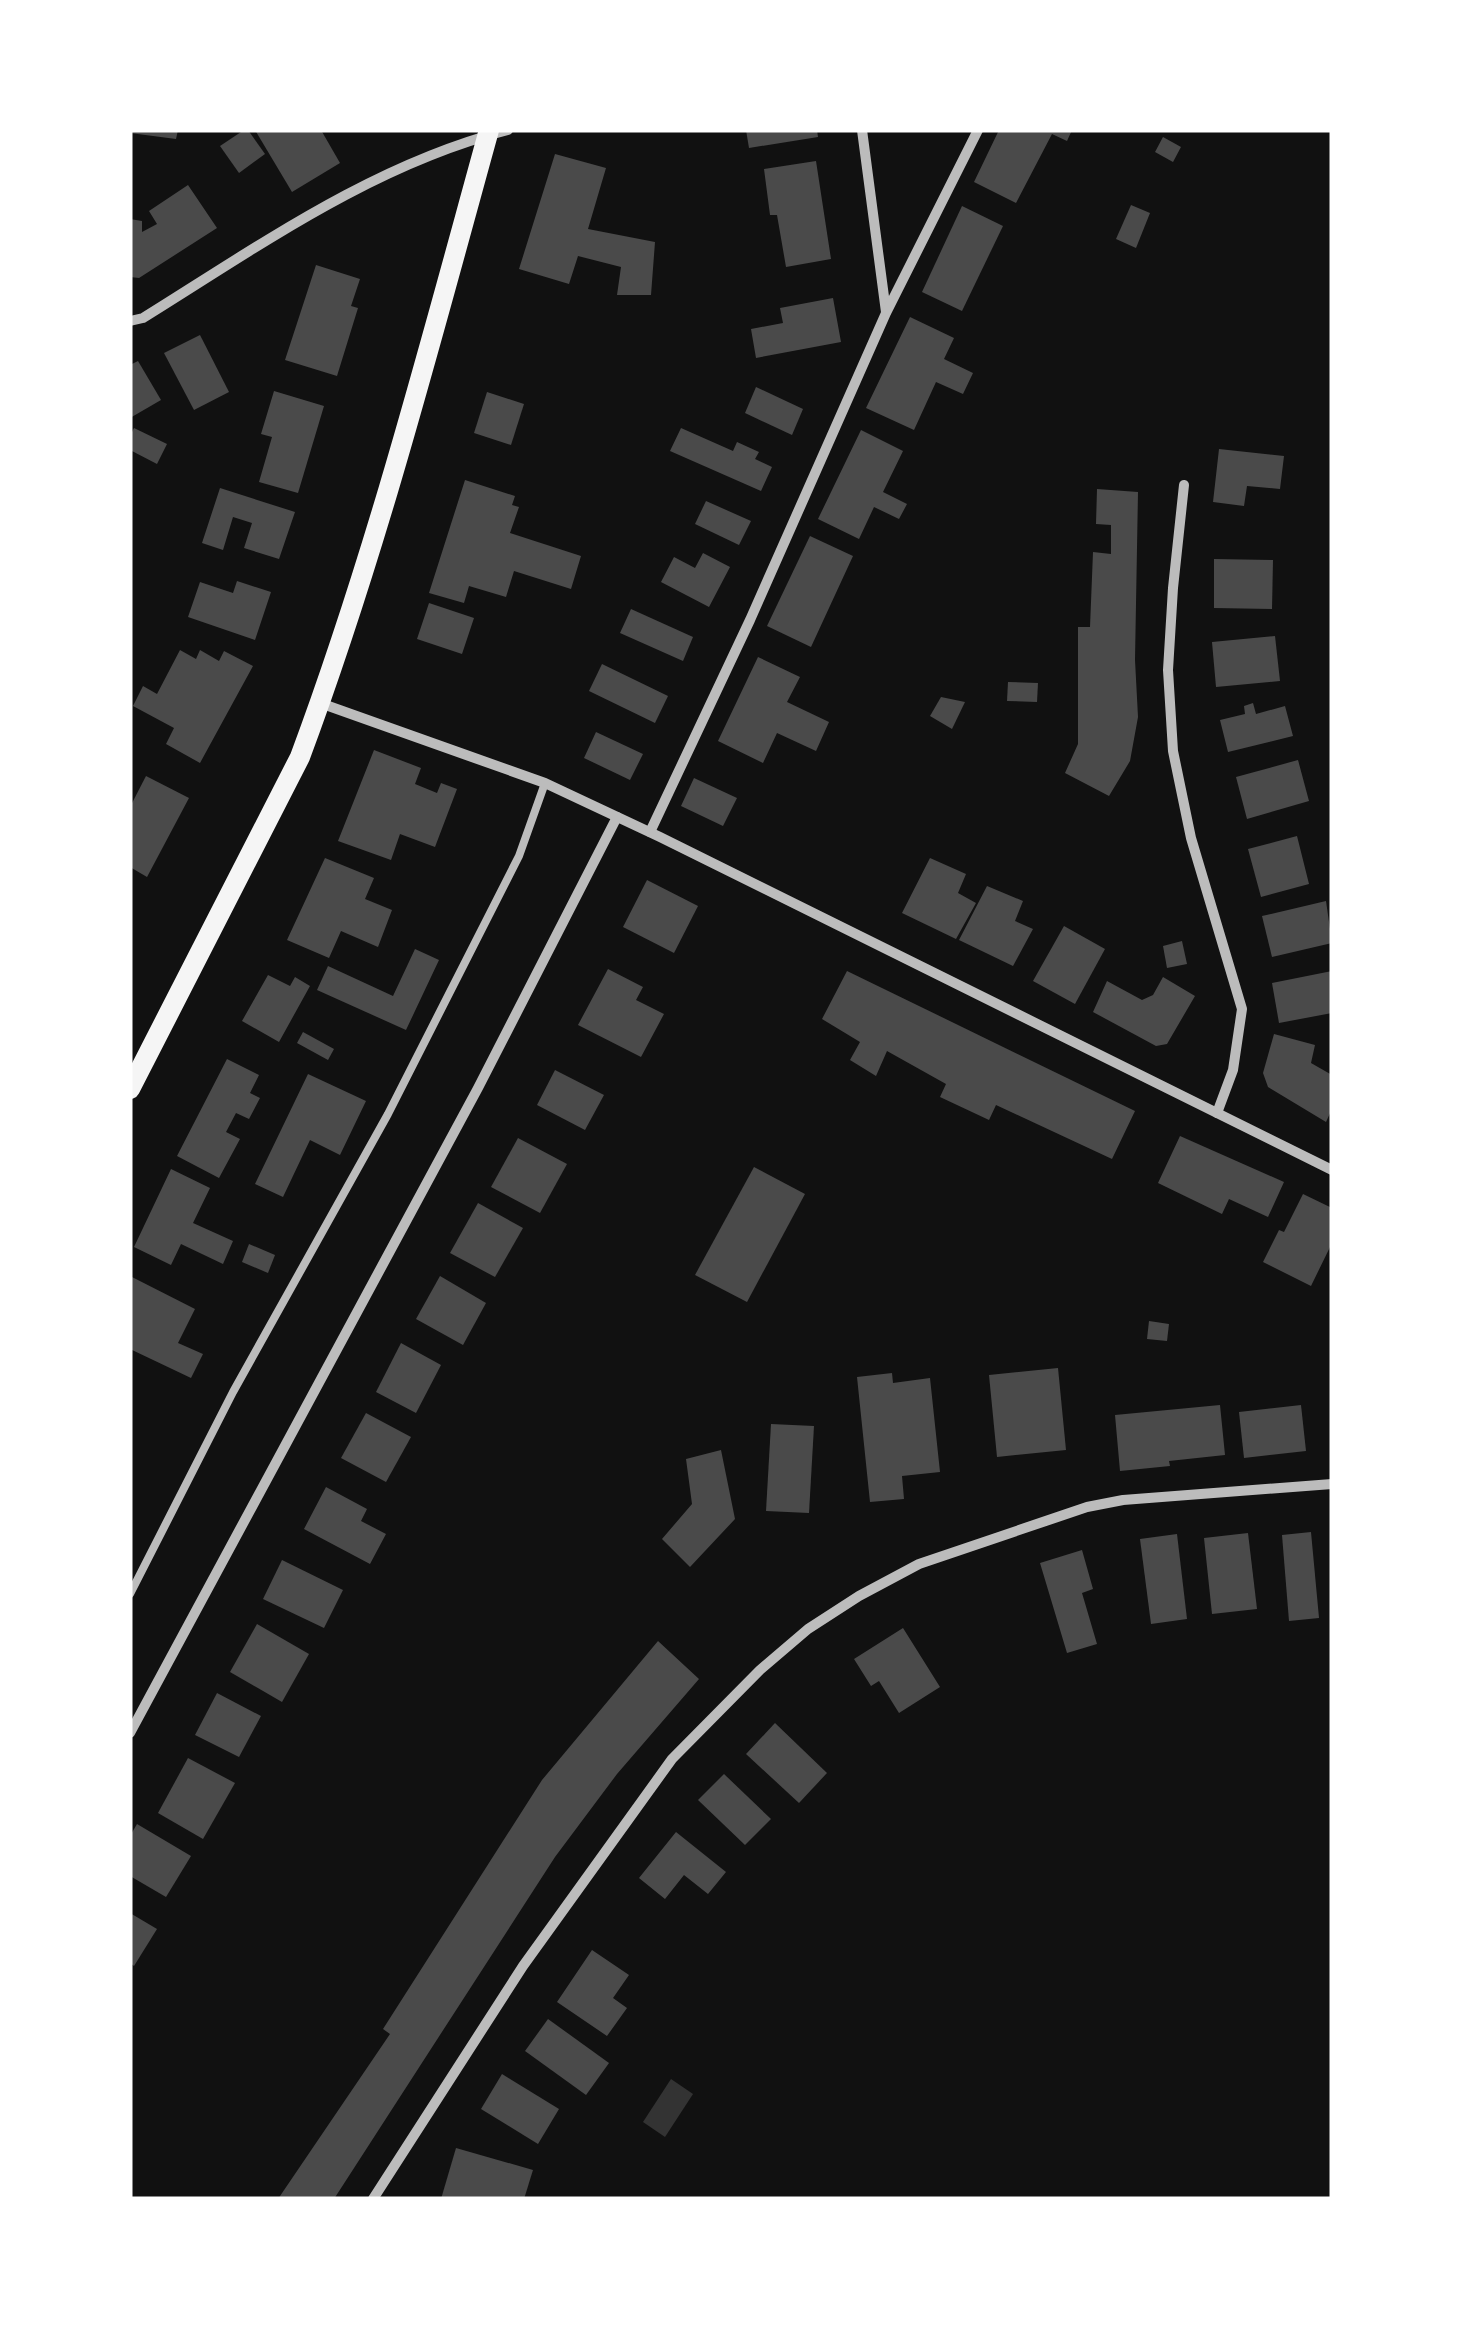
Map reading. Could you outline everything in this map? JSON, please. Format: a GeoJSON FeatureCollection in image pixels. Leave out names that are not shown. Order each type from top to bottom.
{"type":"FeatureCollection","features":[{"type":"Feature","properties":{"kind":"main road"},"geometry":{"type":"LineString","coordinates":[[130,1090],[300,757],[364,571],[495,132]]}},
{"type":"Feature","properties":{"kind":"street"},"geometry":{"type":"LineString","coordinates":[[862,130],[886,313]]}},
{"type":"Feature","properties":{"kind":"street"},"geometry":{"type":"LineString","coordinates":[[650,832],[750,620],[886,313],[978,130]]}},
{"type":"Feature","properties":{"kind":"street"},"geometry":{"type":"LineString","coordinates":[[130,321],[143,318],[340,197],[429,156],[495,132]]}},
{"type":"Feature","properties":{"kind":"street"},"geometry":{"type":"LineString","coordinates":[[1184,485],[1168,670],[1174,752],[1191,838],[1242,1009],[1233,1070],[1216,1113]]}},
{"type":"Feature","properties":{"kind":"street"},"geometry":{"type":"LineString","coordinates":[[320,702],[545,783],[1332,1170]]}},
{"type":"Feature","properties":{"kind":"street"},"geometry":{"type":"LineString","coordinates":[[130,1733],[478,1088],[617,817]]}},
{"type":"Feature","properties":{"kind":"street"},"geometry":{"type":"LineString","coordinates":[[373,2199],[523,1966],[672,1759],[760,1670],[808,1630],[859,1596],[919,1564],[1087,1507],[1123,1500],[1332,1484]]}},
{"type":"Feature","properties":{"kind":"lane"},"geometry":{"type":"LineString","coordinates":[[130,1594],[233,1392],[388,1114],[519,856],[545,783]]}},
{"type":"Feature","properties":{"kind":"shaded area"},"geometry":{"type":"Polygon","coordinates":[[[671,2079],[693,2094],[665,2137],[643,2122],[671,2079]]]}},
{"type":"Feature","properties":{"kind":"building"},"geometry":{"type":"Polygon","coordinates":[[[130,130],[178,130],[176,139],[130,130]]]}},
{"type":"Feature","properties":{"kind":"building"},"geometry":{"type":"Polygon","coordinates":[[[248,130],[265,154],[239,173],[220,146],[248,130]]]}},
{"type":"Feature","properties":{"kind":"building"},"geometry":{"type":"Polygon","coordinates":[[[255,130],[321,130],[340,163],[292,192],[255,130]]]}},
{"type":"Feature","properties":{"kind":"building"},"geometry":{"type":"Polygon","coordinates":[[[746,130],[817,130],[818,137],[749,148],[746,130]]]}},
{"type":"Feature","properties":{"kind":"building"},"geometry":{"type":"Polygon","coordinates":[[[999,130],[1072,130],[1067,141],[1052,134],[1016,203],[974,182],[999,130]]]}},
{"type":"Feature","properties":{"kind":"building"},"geometry":{"type":"Polygon","coordinates":[[[1163,137],[1181,147],[1173,162],[1155,152],[1163,137]]]}},
{"type":"Feature","properties":{"kind":"building"},"geometry":{"type":"Polygon","coordinates":[[[555,154],[606,168],[588,229],[655,242],[651,295],[617,295],[621,267],[578,256],[569,284],[519,269],[555,154]]]}},
{"type":"Feature","properties":{"kind":"building"},"geometry":{"type":"Polygon","coordinates":[[[816,161],[831,259],[786,267],[777,215],[770,215],[764,169],[816,161]]]}},
{"type":"Feature","properties":{"kind":"building"},"geometry":{"type":"Polygon","coordinates":[[[188,185],[217,228],[139,278],[130,277],[130,219],[142,221],[142,232],[157,224],[149,211],[188,185]]]}},
{"type":"Feature","properties":{"kind":"building"},"geometry":{"type":"Polygon","coordinates":[[[1131,205],[1150,213],[1136,248],[1116,239],[1131,205]]]}},
{"type":"Feature","properties":{"kind":"building"},"geometry":{"type":"Polygon","coordinates":[[[962,206],[1003,226],[962,311],[922,292],[962,206]]]}},
{"type":"Feature","properties":{"kind":"building"},"geometry":{"type":"Polygon","coordinates":[[[316,265],[360,279],[351,306],[358,308],[337,376],[285,360],[316,265]]]}},
{"type":"Feature","properties":{"kind":"building"},"geometry":{"type":"Polygon","coordinates":[[[833,298],[841,342],[756,358],[751,329],[783,323],[780,308],[833,298]]]}},
{"type":"Feature","properties":{"kind":"building"},"geometry":{"type":"Polygon","coordinates":[[[910,317],[954,338],[944,359],[973,373],[963,394],[936,382],[914,430],[866,408],[910,317]]]}},
{"type":"Feature","properties":{"kind":"building"},"geometry":{"type":"Polygon","coordinates":[[[200,335],[229,392],[194,410],[164,353],[200,335]]]}},
{"type":"Feature","properties":{"kind":"building"},"geometry":{"type":"Polygon","coordinates":[[[138,361],[161,400],[130,418],[130,365],[138,361]]]}},
{"type":"Feature","properties":{"kind":"building"},"geometry":{"type":"Polygon","coordinates":[[[756,387],[803,409],[792,435],[745,413],[756,387]]]}},
{"type":"Feature","properties":{"kind":"building"},"geometry":{"type":"Polygon","coordinates":[[[274,391],[324,406],[298,493],[259,482],[272,437],[261,434],[274,391]]]}},
{"type":"Feature","properties":{"kind":"building"},"geometry":{"type":"Polygon","coordinates":[[[487,392],[524,404],[511,445],[474,433],[487,392]]]}},
{"type":"Feature","properties":{"kind":"building"},"geometry":{"type":"Polygon","coordinates":[[[134,428],[167,444],[157,464],[130,450],[134,428]]]}},
{"type":"Feature","properties":{"kind":"building"},"geometry":{"type":"Polygon","coordinates":[[[681,428],[733,451],[737,442],[759,452],[755,459],[772,467],[761,491],[670,451],[681,428]]]}},
{"type":"Feature","properties":{"kind":"building"},"geometry":{"type":"Polygon","coordinates":[[[861,430],[903,451],[883,492],[907,504],[899,519],[874,507],[859,539],[818,519],[861,430]]]}},
{"type":"Feature","properties":{"kind":"building"},"geometry":{"type":"Polygon","coordinates":[[[1219,449],[1284,456],[1280,489],[1247,486],[1244,506],[1213,502],[1219,449]]]}},
{"type":"Feature","properties":{"kind":"building"},"geometry":{"type":"Polygon","coordinates":[[[465,480],[515,496],[512,505],[519,507],[510,533],[581,556],[571,589],[514,571],[506,597],[469,586],[464,603],[429,593],[465,480]]]}},
{"type":"Feature","properties":{"kind":"building"},"geometry":{"type":"Polygon","coordinates":[[[220,488],[295,512],[279,559],[244,548],[252,523],[233,517],[223,550],[202,543],[220,488]]]}},
{"type":"Feature","properties":{"kind":"building"},"geometry":{"type":"Polygon","coordinates":[[[1097,489],[1138,492],[1138,717],[1130,761],[1109,796],[1065,773],[1078,744],[1078,627],[1090,627],[1093,552],[1111,554],[1111,525],[1096,524],[1097,489]]]}},
{"type":"Feature","properties":{"kind":"building"},"geometry":{"type":"Polygon","coordinates":[[[706,501],[751,521],[739,545],[695,524],[706,501]]]}},
{"type":"Feature","properties":{"kind":"building"},"geometry":{"type":"Polygon","coordinates":[[[810,536],[853,556],[811,647],[767,626],[810,536]]]}},
{"type":"Feature","properties":{"kind":"building"},"geometry":{"type":"Polygon","coordinates":[[[703,553],[730,567],[709,607],[661,582],[674,557],[695,568],[703,553]]]}},
{"type":"Feature","properties":{"kind":"building"},"geometry":{"type":"Polygon","coordinates":[[[1214,559],[1273,560],[1272,609],[1214,608],[1214,559]]]}},
{"type":"Feature","properties":{"kind":"building"},"geometry":{"type":"Polygon","coordinates":[[[237,581],[271,592],[255,640],[188,617],[200,582],[233,593],[237,581]]]}},
{"type":"Feature","properties":{"kind":"building"},"geometry":{"type":"Polygon","coordinates":[[[429,603],[474,618],[462,654],[417,639],[429,603]]]}},
{"type":"Feature","properties":{"kind":"building"},"geometry":{"type":"Polygon","coordinates":[[[631,609],[693,637],[683,661],[620,633],[631,609]]]}},
{"type":"Feature","properties":{"kind":"building"},"geometry":{"type":"Polygon","coordinates":[[[1275,636],[1280,681],[1216,687],[1212,642],[1275,636]]]}},
{"type":"Feature","properties":{"kind":"building"},"geometry":{"type":"Polygon","coordinates":[[[180,650],[196,659],[200,650],[219,661],[224,651],[253,666],[200,763],[166,744],[174,728],[133,706],[143,686],[157,694],[180,650]]]}},
{"type":"Feature","properties":{"kind":"building"},"geometry":{"type":"Polygon","coordinates":[[[758,657],[800,677],[787,702],[829,722],[816,751],[777,733],[763,763],[718,741],[758,657]]]}},
{"type":"Feature","properties":{"kind":"building"},"geometry":{"type":"Polygon","coordinates":[[[602,664],[668,696],[655,723],[589,691],[602,664]]]}},
{"type":"Feature","properties":{"kind":"building"},"geometry":{"type":"Polygon","coordinates":[[[1008,682],[1038,683],[1037,702],[1007,701],[1008,682]]]}},
{"type":"Feature","properties":{"kind":"building"},"geometry":{"type":"Polygon","coordinates":[[[941,697],[965,702],[952,729],[930,716],[941,697]]]}},
{"type":"Feature","properties":{"kind":"building"},"geometry":{"type":"Polygon","coordinates":[[[1253,703],[1256,714],[1285,706],[1293,736],[1228,752],[1220,720],[1245,714],[1244,706],[1253,703]]]}},
{"type":"Feature","properties":{"kind":"building"},"geometry":{"type":"Polygon","coordinates":[[[596,732],[643,754],[630,780],[584,758],[596,732]]]}},
{"type":"Feature","properties":{"kind":"building"},"geometry":{"type":"Polygon","coordinates":[[[374,750],[421,768],[415,784],[437,793],[441,783],[457,789],[435,847],[400,834],[391,860],[338,841],[374,750]]]}},
{"type":"Feature","properties":{"kind":"building"},"geometry":{"type":"Polygon","coordinates":[[[1298,760],[1309,801],[1247,819],[1236,777],[1298,760]]]}},
{"type":"Feature","properties":{"kind":"building"},"geometry":{"type":"Polygon","coordinates":[[[146,776],[189,798],[147,877],[130,867],[130,807],[146,776]]]}},
{"type":"Feature","properties":{"kind":"building"},"geometry":{"type":"Polygon","coordinates":[[[694,778],[737,798],[723,826],[681,806],[694,778]]]}},
{"type":"Feature","properties":{"kind":"building"},"geometry":{"type":"Polygon","coordinates":[[[1297,836],[1309,884],[1261,897],[1248,849],[1297,836]]]}},
{"type":"Feature","properties":{"kind":"building"},"geometry":{"type":"Polygon","coordinates":[[[325,858],[374,878],[365,899],[392,910],[378,947],[341,931],[329,958],[287,940],[325,858]]]}},
{"type":"Feature","properties":{"kind":"building"},"geometry":{"type":"Polygon","coordinates":[[[930,858],[966,874],[958,893],[976,903],[956,939],[902,913],[930,858]]]}},
{"type":"Feature","properties":{"kind":"building"},"geometry":{"type":"Polygon","coordinates":[[[647,880],[698,906],[674,953],[623,927],[647,880]]]}},
{"type":"Feature","properties":{"kind":"building"},"geometry":{"type":"Polygon","coordinates":[[[987,886],[1023,901],[1015,921],[1033,929],[1013,966],[959,940],[987,886]]]}},
{"type":"Feature","properties":{"kind":"building"},"geometry":{"type":"Polygon","coordinates":[[[1326,901],[1332,943],[1272,957],[1262,916],[1326,901]]]}},
{"type":"Feature","properties":{"kind":"building"},"geometry":{"type":"Polygon","coordinates":[[[1064,926],[1105,949],[1075,1004],[1033,981],[1064,926]]]}},
{"type":"Feature","properties":{"kind":"building"},"geometry":{"type":"Polygon","coordinates":[[[1182,941],[1187,964],[1167,968],[1163,946],[1182,941]]]}},
{"type":"Feature","properties":{"kind":"building"},"geometry":{"type":"Polygon","coordinates":[[[415,949],[439,960],[406,1030],[317,990],[328,966],[393,996],[415,949]]]}},
{"type":"Feature","properties":{"kind":"building"},"geometry":{"type":"Polygon","coordinates":[[[608,969],[643,987],[636,1000],[664,1014],[641,1057],[578,1025],[608,969]]]}},
{"type":"Feature","properties":{"kind":"building"},"geometry":{"type":"Polygon","coordinates":[[[847,971],[1135,1111],[1112,1159],[996,1105],[989,1120],[940,1097],[946,1084],[887,1051],[876,1076],[850,1060],[860,1042],[822,1019],[847,971]]]}},
{"type":"Feature","properties":{"kind":"building"},"geometry":{"type":"Polygon","coordinates":[[[1332,971],[1332,1013],[1279,1023],[1272,983],[1332,971]]]}},
{"type":"Feature","properties":{"kind":"building"},"geometry":{"type":"Polygon","coordinates":[[[268,975],[290,986],[295,977],[310,986],[279,1042],[242,1021],[268,975]]]}},
{"type":"Feature","properties":{"kind":"building"},"geometry":{"type":"Polygon","coordinates":[[[1163,977],[1195,996],[1167,1044],[1156,1046],[1093,1012],[1107,981],[1142,1000],[1153,995],[1163,977]]]}},
{"type":"Feature","properties":{"kind":"building"},"geometry":{"type":"Polygon","coordinates":[[[303,1032],[334,1049],[328,1060],[297,1043],[303,1032]]]}},
{"type":"Feature","properties":{"kind":"building"},"geometry":{"type":"Polygon","coordinates":[[[1274,1034],[1315,1045],[1311,1063],[1332,1075],[1332,1109],[1326,1122],[1268,1087],[1263,1073],[1274,1034]]]}},
{"type":"Feature","properties":{"kind":"building"},"geometry":{"type":"Polygon","coordinates":[[[227,1059],[259,1075],[250,1093],[260,1098],[249,1119],[236,1113],[226,1132],[240,1139],[219,1178],[177,1156],[227,1059]]]}},
{"type":"Feature","properties":{"kind":"building"},"geometry":{"type":"Polygon","coordinates":[[[555,1070],[604,1095],[585,1130],[537,1105],[555,1070]]]}},
{"type":"Feature","properties":{"kind":"building"},"geometry":{"type":"Polygon","coordinates":[[[308,1074],[366,1101],[340,1155],[310,1140],[283,1197],[255,1184],[308,1074]]]}},
{"type":"Feature","properties":{"kind":"building"},"geometry":{"type":"Polygon","coordinates":[[[1180,1136],[1284,1182],[1268,1217],[1229,1199],[1222,1214],[1158,1183],[1180,1136]]]}},
{"type":"Feature","properties":{"kind":"building"},"geometry":{"type":"Polygon","coordinates":[[[518,1138],[567,1164],[540,1213],[491,1187],[518,1138]]]}},
{"type":"Feature","properties":{"kind":"building"},"geometry":{"type":"Polygon","coordinates":[[[754,1167],[805,1194],[747,1302],[695,1275],[754,1167]]]}},
{"type":"Feature","properties":{"kind":"building"},"geometry":{"type":"Polygon","coordinates":[[[171,1169],[210,1188],[193,1223],[233,1241],[223,1264],[181,1244],[171,1265],[134,1247],[171,1169]]]}},
{"type":"Feature","properties":{"kind":"building"},"geometry":{"type":"Polygon","coordinates":[[[1303,1194],[1332,1208],[1332,1243],[1311,1286],[1263,1262],[1303,1194]]]}},
{"type":"Feature","properties":{"kind":"building"},"geometry":{"type":"Polygon","coordinates":[[[478,1203],[523,1228],[495,1277],[450,1253],[478,1203]]]}},
{"type":"Feature","properties":{"kind":"building"},"geometry":{"type":"Polygon","coordinates":[[[249,1244],[275,1255],[268,1273],[242,1262],[249,1244]]]}},
{"type":"Feature","properties":{"kind":"building"},"geometry":{"type":"Polygon","coordinates":[[[130,1276],[195,1309],[178,1343],[203,1354],[191,1378],[130,1349],[130,1276]]]}},
{"type":"Feature","properties":{"kind":"building"},"geometry":{"type":"Polygon","coordinates":[[[440,1276],[486,1303],[463,1345],[416,1319],[440,1276]]]}},
{"type":"Feature","properties":{"kind":"building"},"geometry":{"type":"Polygon","coordinates":[[[1149,1321],[1169,1324],[1167,1341],[1147,1339],[1149,1321]]]}},
{"type":"Feature","properties":{"kind":"building"},"geometry":{"type":"Polygon","coordinates":[[[401,1343],[441,1365],[416,1413],[376,1392],[401,1343]]]}},
{"type":"Feature","properties":{"kind":"building"},"geometry":{"type":"Polygon","coordinates":[[[1058,1368],[1066,1450],[997,1457],[989,1375],[1058,1368]]]}},
{"type":"Feature","properties":{"kind":"building"},"geometry":{"type":"Polygon","coordinates":[[[892,1373],[893,1383],[930,1378],[940,1472],[902,1476],[904,1499],[870,1502],[857,1377],[892,1373]]]}},
{"type":"Feature","properties":{"kind":"building"},"geometry":{"type":"Polygon","coordinates":[[[1220,1405],[1225,1455],[1120,1471],[1115,1415],[1220,1405]]]}},
{"type":"Feature","properties":{"kind":"building"},"geometry":{"type":"Polygon","coordinates":[[[1301,1405],[1306,1451],[1244,1458],[1239,1412],[1301,1405]]]}},
{"type":"Feature","properties":{"kind":"building"},"geometry":{"type":"Polygon","coordinates":[[[366,1413],[411,1437],[386,1482],[341,1458],[366,1413]]]}},
{"type":"Feature","properties":{"kind":"building"},"geometry":{"type":"Polygon","coordinates":[[[771,1424],[814,1426],[809,1513],[766,1511],[771,1424]]]}},
{"type":"Feature","properties":{"kind":"building"},"geometry":{"type":"Polygon","coordinates":[[[721,1450],[735,1519],[690,1567],[662,1539],[692,1504],[686,1459],[721,1450]]]}},
{"type":"Feature","properties":{"kind":"building"},"geometry":{"type":"Polygon","coordinates":[[[326,1487],[367,1509],[361,1521],[386,1534],[370,1564],[304,1529],[326,1487]]]}},
{"type":"Feature","properties":{"kind":"building"},"geometry":{"type":"Polygon","coordinates":[[[1311,1532],[1319,1618],[1289,1621],[1282,1535],[1311,1532]]]}},
{"type":"Feature","properties":{"kind":"building"},"geometry":{"type":"Polygon","coordinates":[[[1248,1533],[1257,1609],[1212,1614],[1204,1538],[1248,1533]]]}},
{"type":"Feature","properties":{"kind":"building"},"geometry":{"type":"Polygon","coordinates":[[[1177,1534],[1187,1619],[1151,1624],[1140,1539],[1177,1534]]]}},
{"type":"Feature","properties":{"kind":"building"},"geometry":{"type":"Polygon","coordinates":[[[1082,1550],[1093,1589],[1082,1593],[1097,1644],[1067,1653],[1040,1563],[1082,1550]]]}},
{"type":"Feature","properties":{"kind":"building"},"geometry":{"type":"Polygon","coordinates":[[[282,1560],[343,1590],[324,1628],[263,1599],[282,1560]]]}},
{"type":"Feature","properties":{"kind":"building"},"geometry":{"type":"Polygon","coordinates":[[[257,1624],[309,1654],[282,1702],[230,1672],[257,1624]]]}},
{"type":"Feature","properties":{"kind":"building"},"geometry":{"type":"Polygon","coordinates":[[[903,1628],[940,1687],[899,1713],[879,1681],[871,1686],[854,1659],[903,1628]]]}},
{"type":"Feature","properties":{"kind":"building"},"geometry":{"type":"Polygon","coordinates":[[[658,1641],[699,1679],[617,1774],[555,1857],[334,2199],[278,2199],[390,2034],[383,2029],[542,1780],[658,1641]]]}},
{"type":"Feature","properties":{"kind":"building"},"geometry":{"type":"Polygon","coordinates":[[[217,1693],[261,1716],[239,1757],[195,1735],[217,1693]]]}},
{"type":"Feature","properties":{"kind":"building"},"geometry":{"type":"Polygon","coordinates":[[[775,1723],[827,1773],[799,1803],[746,1754],[775,1723]]]}},
{"type":"Feature","properties":{"kind":"building"},"geometry":{"type":"Polygon","coordinates":[[[188,1758],[235,1783],[203,1839],[158,1813],[188,1758]]]}},
{"type":"Feature","properties":{"kind":"building"},"geometry":{"type":"Polygon","coordinates":[[[724,1774],[771,1819],[745,1845],[698,1800],[724,1774]]]}},
{"type":"Feature","properties":{"kind":"building"},"geometry":{"type":"Polygon","coordinates":[[[137,1824],[191,1856],[166,1897],[130,1876],[130,1836],[137,1824]]]}},
{"type":"Feature","properties":{"kind":"building"},"geometry":{"type":"Polygon","coordinates":[[[676,1832],[726,1872],[708,1894],[684,1875],[665,1899],[639,1878],[676,1832]]]}},
{"type":"Feature","properties":{"kind":"building"},"geometry":{"type":"Polygon","coordinates":[[[130,1913],[157,1929],[134,1966],[130,1963],[130,1913]]]}},
{"type":"Feature","properties":{"kind":"building"},"geometry":{"type":"Polygon","coordinates":[[[592,1950],[629,1975],[613,1998],[627,2008],[607,2036],[557,2002],[592,1950]]]}},
{"type":"Feature","properties":{"kind":"building"},"geometry":{"type":"Polygon","coordinates":[[[548,2019],[609,2063],[586,2095],[525,2051],[548,2019]]]}},
{"type":"Feature","properties":{"kind":"building"},"geometry":{"type":"Polygon","coordinates":[[[502,2074],[559,2109],[538,2144],[481,2109],[502,2074]]]}},
{"type":"Feature","properties":{"kind":"building"},"geometry":{"type":"Polygon","coordinates":[[[456,2148],[533,2170],[524,2199],[441,2199],[456,2148]]]}}]}
